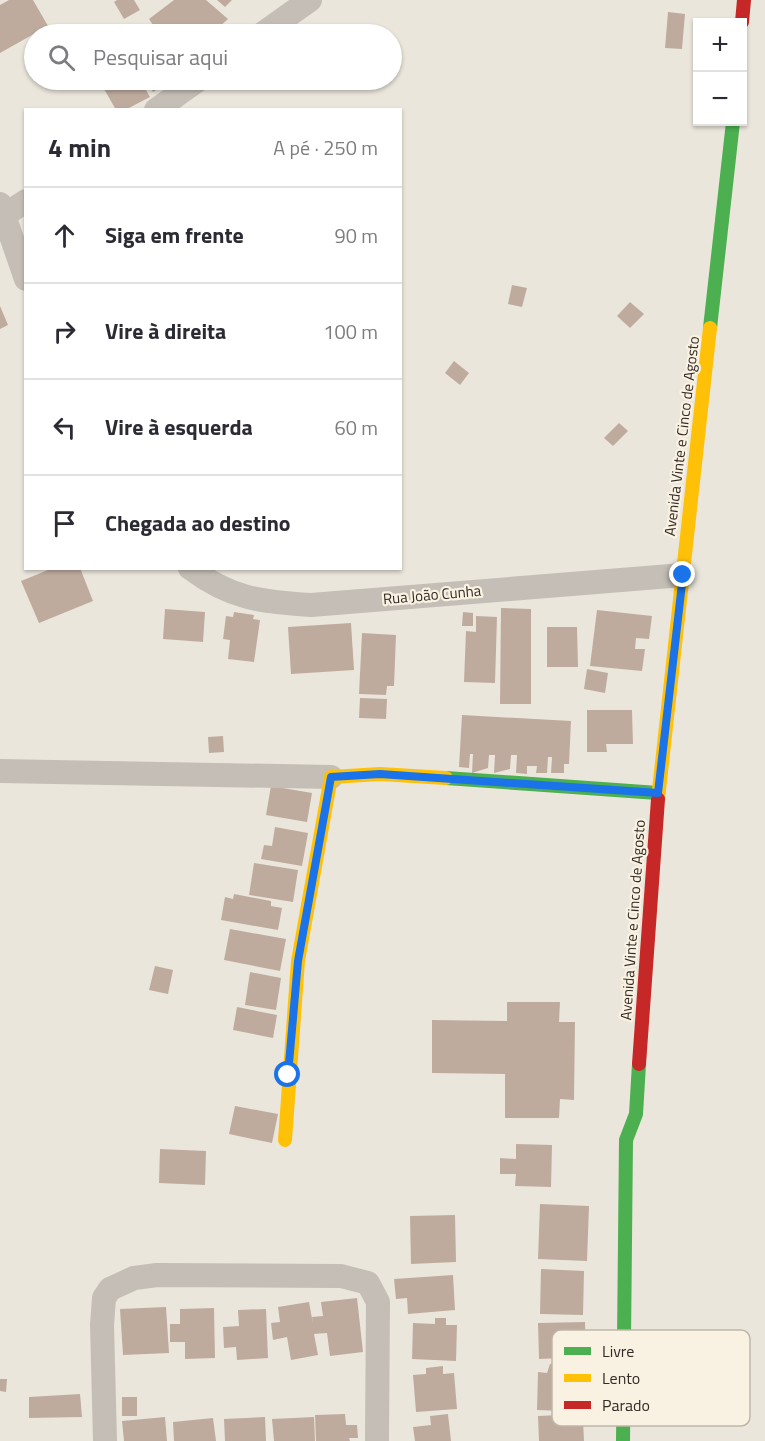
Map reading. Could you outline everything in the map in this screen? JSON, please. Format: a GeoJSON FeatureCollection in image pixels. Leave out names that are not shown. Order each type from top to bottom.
{"type":"FeatureCollection","features":[{"type":"Feature","properties":{"kind":"main road"},"geometry":{"type":"LineString","coordinates":[[742,18],[744,0]]}},
{"type":"Feature","properties":{"kind":"main road","name":"Avenida Vinte e Cinco de Agosto"},"geometry":{"type":"LineString","coordinates":[[624,1330],[626,1140],[636,1114],[658,793],[733,126]]}},
{"type":"Feature","properties":{"kind":"main road"},"geometry":{"type":"LineString","coordinates":[[285,1140],[298,961],[331,777],[380,774],[658,793]]}},
{"type":"Feature","properties":{"kind":"main road","name":"Avenida Vinte e Cinco de Agosto"},"geometry":{"type":"LineString","coordinates":[[636,1114],[642,1131]]}},
{"type":"Feature","properties":{"kind":"main road","name":"Avenida Vinte e Cinco de Agosto"},"geometry":{"type":"LineString","coordinates":[[623,1426],[623,1441]]}},
{"type":"Feature","properties":{"kind":"street"},"geometry":{"type":"LineString","coordinates":[[276,24],[310,0]]}},
{"type":"Feature","properties":{"kind":"street"},"geometry":{"type":"LineString","coordinates":[[159,108],[184,90]]}},
{"type":"Feature","properties":{"kind":"street"},"geometry":{"type":"LineString","coordinates":[[24,202],[1,213],[24,274]]}},
{"type":"Feature","properties":{"kind":"street","name":"Rua João Cunha"},"geometry":{"type":"LineString","coordinates":[[193,570],[213,586],[261,602],[311,604],[683,575]]}},
{"type":"Feature","properties":{"kind":"street"},"geometry":{"type":"LineString","coordinates":[[0,771],[331,777]]}},
{"type":"Feature","properties":{"kind":"street"},"geometry":{"type":"LineString","coordinates":[[105,1441],[102,1325],[104,1298],[119,1282],[157,1275],[341,1276],[368,1283],[378,1302],[376,1441]]}},
{"type":"Feature","properties":{"kind":"building"},"geometry":{"type":"Polygon","coordinates":[[[9,0],[33,0],[47,24],[24,24],[24,40],[0,53],[0,5],[9,0]]]}},
{"type":"Feature","properties":{"kind":"building"},"geometry":{"type":"Polygon","coordinates":[[[134,0],[140,10],[124,19],[114,2],[134,0]]]}},
{"type":"Feature","properties":{"kind":"building"},"geometry":{"type":"Polygon","coordinates":[[[174,0],[206,0],[228,19],[222,24],[152,24],[149,19],[174,0]]]}},
{"type":"Feature","properties":{"kind":"building"},"geometry":{"type":"Polygon","coordinates":[[[217,0],[232,0],[225,7],[217,0]]]}},
{"type":"Feature","properties":{"kind":"building"},"geometry":{"type":"Polygon","coordinates":[[[668,12],[685,14],[682,49],[665,48],[668,12]]]}},
{"type":"Feature","properties":{"kind":"building"},"geometry":{"type":"Polygon","coordinates":[[[105,90],[146,90],[150,97],[129,108],[115,108],[105,90]]]}},
{"type":"Feature","properties":{"kind":"building"},"geometry":{"type":"Polygon","coordinates":[[[512,285],[527,288],[522,307],[508,304],[512,285]]]}},
{"type":"Feature","properties":{"kind":"building"},"geometry":{"type":"Polygon","coordinates":[[[630,302],[644,314],[630,328],[617,316],[630,302]]]}},
{"type":"Feature","properties":{"kind":"building"},"geometry":{"type":"Polygon","coordinates":[[[0,306],[8,325],[0,329],[0,306]]]}},
{"type":"Feature","properties":{"kind":"building"},"geometry":{"type":"Polygon","coordinates":[[[454,361],[469,373],[460,385],[445,373],[454,361]]]}},
{"type":"Feature","properties":{"kind":"building"},"geometry":{"type":"Polygon","coordinates":[[[619,423],[628,431],[613,446],[604,438],[619,423]]]}},
{"type":"Feature","properties":{"kind":"building"},"geometry":{"type":"Polygon","coordinates":[[[48,570],[81,570],[93,601],[39,623],[21,581],[48,570]]]}},
{"type":"Feature","properties":{"kind":"building"},"geometry":{"type":"Polygon","coordinates":[[[501,608],[531,609],[531,704],[500,704],[501,608]]]}},
{"type":"Feature","properties":{"kind":"building"},"geometry":{"type":"Polygon","coordinates":[[[165,609],[205,612],[203,642],[163,639],[165,609]]]}},
{"type":"Feature","properties":{"kind":"building"},"geometry":{"type":"Polygon","coordinates":[[[597,610],[652,616],[649,639],[636,638],[635,649],[645,649],[642,671],[590,666],[597,610]]]}},
{"type":"Feature","properties":{"kind":"building"},"geometry":{"type":"Polygon","coordinates":[[[234,612],[254,615],[253,619],[260,620],[254,662],[228,659],[230,640],[223,639],[226,616],[233,617],[234,612]]]}},
{"type":"Feature","properties":{"kind":"building"},"geometry":{"type":"Polygon","coordinates":[[[463,612],[473,613],[473,626],[462,626],[463,612]]]}},
{"type":"Feature","properties":{"kind":"building"},"geometry":{"type":"Polygon","coordinates":[[[476,616],[497,617],[495,683],[464,682],[466,631],[476,632],[476,616]]]}},
{"type":"Feature","properties":{"kind":"building"},"geometry":{"type":"Polygon","coordinates":[[[351,623],[354,670],[291,674],[288,627],[351,623]]]}},
{"type":"Feature","properties":{"kind":"building"},"geometry":{"type":"Polygon","coordinates":[[[547,627],[577,627],[578,667],[547,667],[547,627]]]}},
{"type":"Feature","properties":{"kind":"building"},"geometry":{"type":"Polygon","coordinates":[[[362,633],[396,635],[394,686],[387,686],[386,695],[359,694],[362,633]]]}},
{"type":"Feature","properties":{"kind":"building"},"geometry":{"type":"Polygon","coordinates":[[[587,669],[608,673],[605,693],[584,689],[587,669]]]}},
{"type":"Feature","properties":{"kind":"building"},"geometry":{"type":"Polygon","coordinates":[[[360,698],[387,699],[386,719],[359,718],[360,698]]]}},
{"type":"Feature","properties":{"kind":"building"},"geometry":{"type":"Polygon","coordinates":[[[587,710],[632,710],[633,744],[606,744],[607,752],[587,752],[587,710]]]}},
{"type":"Feature","properties":{"kind":"building"},"geometry":{"type":"Polygon","coordinates":[[[462,715],[571,721],[569,764],[564,764],[564,773],[551,773],[552,757],[548,757],[547,773],[536,773],[537,766],[527,766],[527,774],[516,773],[517,755],[511,755],[510,769],[494,773],[495,755],[489,755],[488,768],[472,773],[473,754],[470,754],[469,768],[459,767],[462,715]]]}},
{"type":"Feature","properties":{"kind":"building"},"geometry":{"type":"Polygon","coordinates":[[[223,736],[224,752],[209,753],[208,737],[223,736]]]}},
{"type":"Feature","properties":{"kind":"building"},"geometry":{"type":"Polygon","coordinates":[[[271,786],[312,793],[307,822],[266,815],[271,786]]]}},
{"type":"Feature","properties":{"kind":"building"},"geometry":{"type":"Polygon","coordinates":[[[275,827],[308,833],[302,866],[261,859],[264,845],[272,846],[275,827]]]}},
{"type":"Feature","properties":{"kind":"building"},"geometry":{"type":"Polygon","coordinates":[[[254,863],[298,870],[293,902],[249,895],[254,863]]]}},
{"type":"Feature","properties":{"kind":"building"},"geometry":{"type":"Polygon","coordinates":[[[234,894],[271,901],[271,906],[282,908],[278,930],[221,920],[225,897],[233,899],[234,894]]]}},
{"type":"Feature","properties":{"kind":"building"},"geometry":{"type":"Polygon","coordinates":[[[230,929],[286,939],[280,971],[224,960],[230,929]]]}},
{"type":"Feature","properties":{"kind":"building"},"geometry":{"type":"Polygon","coordinates":[[[155,966],[173,970],[168,994],[149,990],[155,966]]]}},
{"type":"Feature","properties":{"kind":"building"},"geometry":{"type":"Polygon","coordinates":[[[250,972],[281,978],[276,1010],[245,1005],[250,972]]]}},
{"type":"Feature","properties":{"kind":"building"},"geometry":{"type":"Polygon","coordinates":[[[507,1002],[560,1002],[559,1022],[575,1022],[574,1100],[560,1099],[559,1118],[505,1118],[505,1074],[432,1073],[432,1020],[507,1021],[507,1002]]]}},
{"type":"Feature","properties":{"kind":"building"},"geometry":{"type":"Polygon","coordinates":[[[237,1007],[277,1015],[273,1038],[233,1030],[237,1007]]]}},
{"type":"Feature","properties":{"kind":"building"},"geometry":{"type":"Polygon","coordinates":[[[235,1106],[278,1114],[272,1143],[229,1134],[235,1106]]]}},
{"type":"Feature","properties":{"kind":"building"},"geometry":{"type":"Polygon","coordinates":[[[516,1144],[552,1145],[551,1187],[515,1186],[516,1174],[500,1174],[500,1158],[516,1159],[516,1144]]]}},
{"type":"Feature","properties":{"kind":"building"},"geometry":{"type":"Polygon","coordinates":[[[160,1149],[206,1151],[205,1185],[159,1183],[160,1149]]]}},
{"type":"Feature","properties":{"kind":"building"},"geometry":{"type":"Polygon","coordinates":[[[540,1204],[589,1206],[587,1261],[538,1259],[540,1204]]]}},
{"type":"Feature","properties":{"kind":"building"},"geometry":{"type":"Polygon","coordinates":[[[455,1215],[456,1262],[411,1264],[410,1216],[455,1215]]]}},
{"type":"Feature","properties":{"kind":"building"},"geometry":{"type":"Polygon","coordinates":[[[541,1269],[584,1271],[583,1315],[540,1314],[541,1269]]]}},
{"type":"Feature","properties":{"kind":"building"},"geometry":{"type":"Polygon","coordinates":[[[453,1275],[455,1310],[408,1314],[407,1298],[396,1299],[394,1279],[453,1275]]]}},
{"type":"Feature","properties":{"kind":"building"},"geometry":{"type":"Polygon","coordinates":[[[357,1298],[363,1352],[330,1356],[327,1333],[314,1334],[318,1355],[291,1360],[287,1337],[273,1340],[271,1323],[280,1322],[278,1307],[309,1302],[313,1324],[312,1317],[323,1316],[321,1302],[357,1298]]]}},
{"type":"Feature","properties":{"kind":"building"},"geometry":{"type":"Polygon","coordinates":[[[166,1307],[169,1353],[123,1355],[120,1309],[166,1307]]]}},
{"type":"Feature","properties":{"kind":"building"},"geometry":{"type":"Polygon","coordinates":[[[214,1308],[215,1358],[185,1359],[185,1342],[170,1342],[170,1324],[180,1324],[180,1309],[214,1308]]]}},
{"type":"Feature","properties":{"kind":"building"},"geometry":{"type":"Polygon","coordinates":[[[266,1309],[268,1358],[237,1360],[236,1347],[224,1348],[223,1327],[239,1326],[238,1310],[266,1309]]]}},
{"type":"Feature","properties":{"kind":"building"},"geometry":{"type":"Polygon","coordinates":[[[435,1318],[446,1318],[446,1325],[457,1325],[456,1361],[412,1359],[413,1323],[435,1324],[435,1318]]]}},
{"type":"Feature","properties":{"kind":"building"},"geometry":{"type":"Polygon","coordinates":[[[585,1322],[585,1330],[552,1330],[552,1358],[539,1359],[538,1323],[585,1322]]]}},
{"type":"Feature","properties":{"kind":"building"},"geometry":{"type":"Polygon","coordinates":[[[552,1364],[552,1411],[537,1410],[538,1372],[547,1373],[552,1364]]]}},
{"type":"Feature","properties":{"kind":"building"},"geometry":{"type":"Polygon","coordinates":[[[443,1366],[443,1374],[454,1373],[457,1409],[416,1412],[413,1375],[426,1374],[426,1368],[443,1366]]]}},
{"type":"Feature","properties":{"kind":"building"},"geometry":{"type":"Polygon","coordinates":[[[0,1379],[7,1379],[6,1392],[0,1391],[0,1379]]]}},
{"type":"Feature","properties":{"kind":"building"},"geometry":{"type":"Polygon","coordinates":[[[80,1394],[82,1417],[29,1418],[29,1397],[80,1394]]]}},
{"type":"Feature","properties":{"kind":"building"},"geometry":{"type":"Polygon","coordinates":[[[122,1397],[137,1397],[137,1416],[122,1416],[122,1397]]]}},
{"type":"Feature","properties":{"kind":"building"},"geometry":{"type":"Polygon","coordinates":[[[345,1414],[346,1425],[357,1425],[358,1438],[349,1438],[350,1441],[316,1441],[315,1415],[345,1414]]]}},
{"type":"Feature","properties":{"kind":"building"},"geometry":{"type":"Polygon","coordinates":[[[448,1414],[451,1441],[415,1441],[413,1427],[431,1425],[430,1416],[448,1414]]]}},
{"type":"Feature","properties":{"kind":"building"},"geometry":{"type":"Polygon","coordinates":[[[552,1415],[552,1426],[583,1426],[584,1441],[539,1441],[538,1416],[552,1415]]]}},
{"type":"Feature","properties":{"kind":"building"},"geometry":{"type":"Polygon","coordinates":[[[165,1417],[167,1441],[124,1441],[122,1421],[165,1417]]]}},
{"type":"Feature","properties":{"kind":"building"},"geometry":{"type":"Polygon","coordinates":[[[265,1417],[266,1441],[225,1441],[224,1419],[265,1417]]]}},
{"type":"Feature","properties":{"kind":"building"},"geometry":{"type":"Polygon","coordinates":[[[314,1417],[315,1441],[274,1441],[272,1419],[314,1417]]]}},
{"type":"Feature","properties":{"kind":"building"},"geometry":{"type":"Polygon","coordinates":[[[213,1418],[216,1441],[174,1441],[173,1422],[213,1418]]]}},
{"type":"Feature","properties":{"kind":"traffic: fast"},"geometry":{"type":"LineString","coordinates":[[710,328],[733,126]]}},
{"type":"Feature","properties":{"kind":"traffic: fast"},"geometry":{"type":"LineString","coordinates":[[446,778],[658,793]]}},
{"type":"Feature","properties":{"kind":"traffic: fast"},"geometry":{"type":"LineString","coordinates":[[624,1330],[626,1140],[636,1114],[639,1064]]}},
{"type":"Feature","properties":{"kind":"traffic: fast"},"geometry":{"type":"LineString","coordinates":[[623,1426],[623,1441]]}},
{"type":"Feature","properties":{"kind":"traffic: slow"},"geometry":{"type":"LineString","coordinates":[[658,799],[710,328]]}},
{"type":"Feature","properties":{"kind":"traffic: slow"},"geometry":{"type":"LineString","coordinates":[[285,1140],[298,961],[331,777],[380,774],[446,778]]}},
{"type":"Feature","properties":{"kind":"traffic: jam"},"geometry":{"type":"LineString","coordinates":[[742,18],[744,0]]}},
{"type":"Feature","properties":{"kind":"traffic: jam"},"geometry":{"type":"LineString","coordinates":[[639,1064],[658,799]]}},
{"type":"Feature","properties":{"kind":"route"},"geometry":{"type":"LineString","coordinates":[[288,1075],[298,961],[331,777],[380,774],[658,793],[683,575]]}}]}
